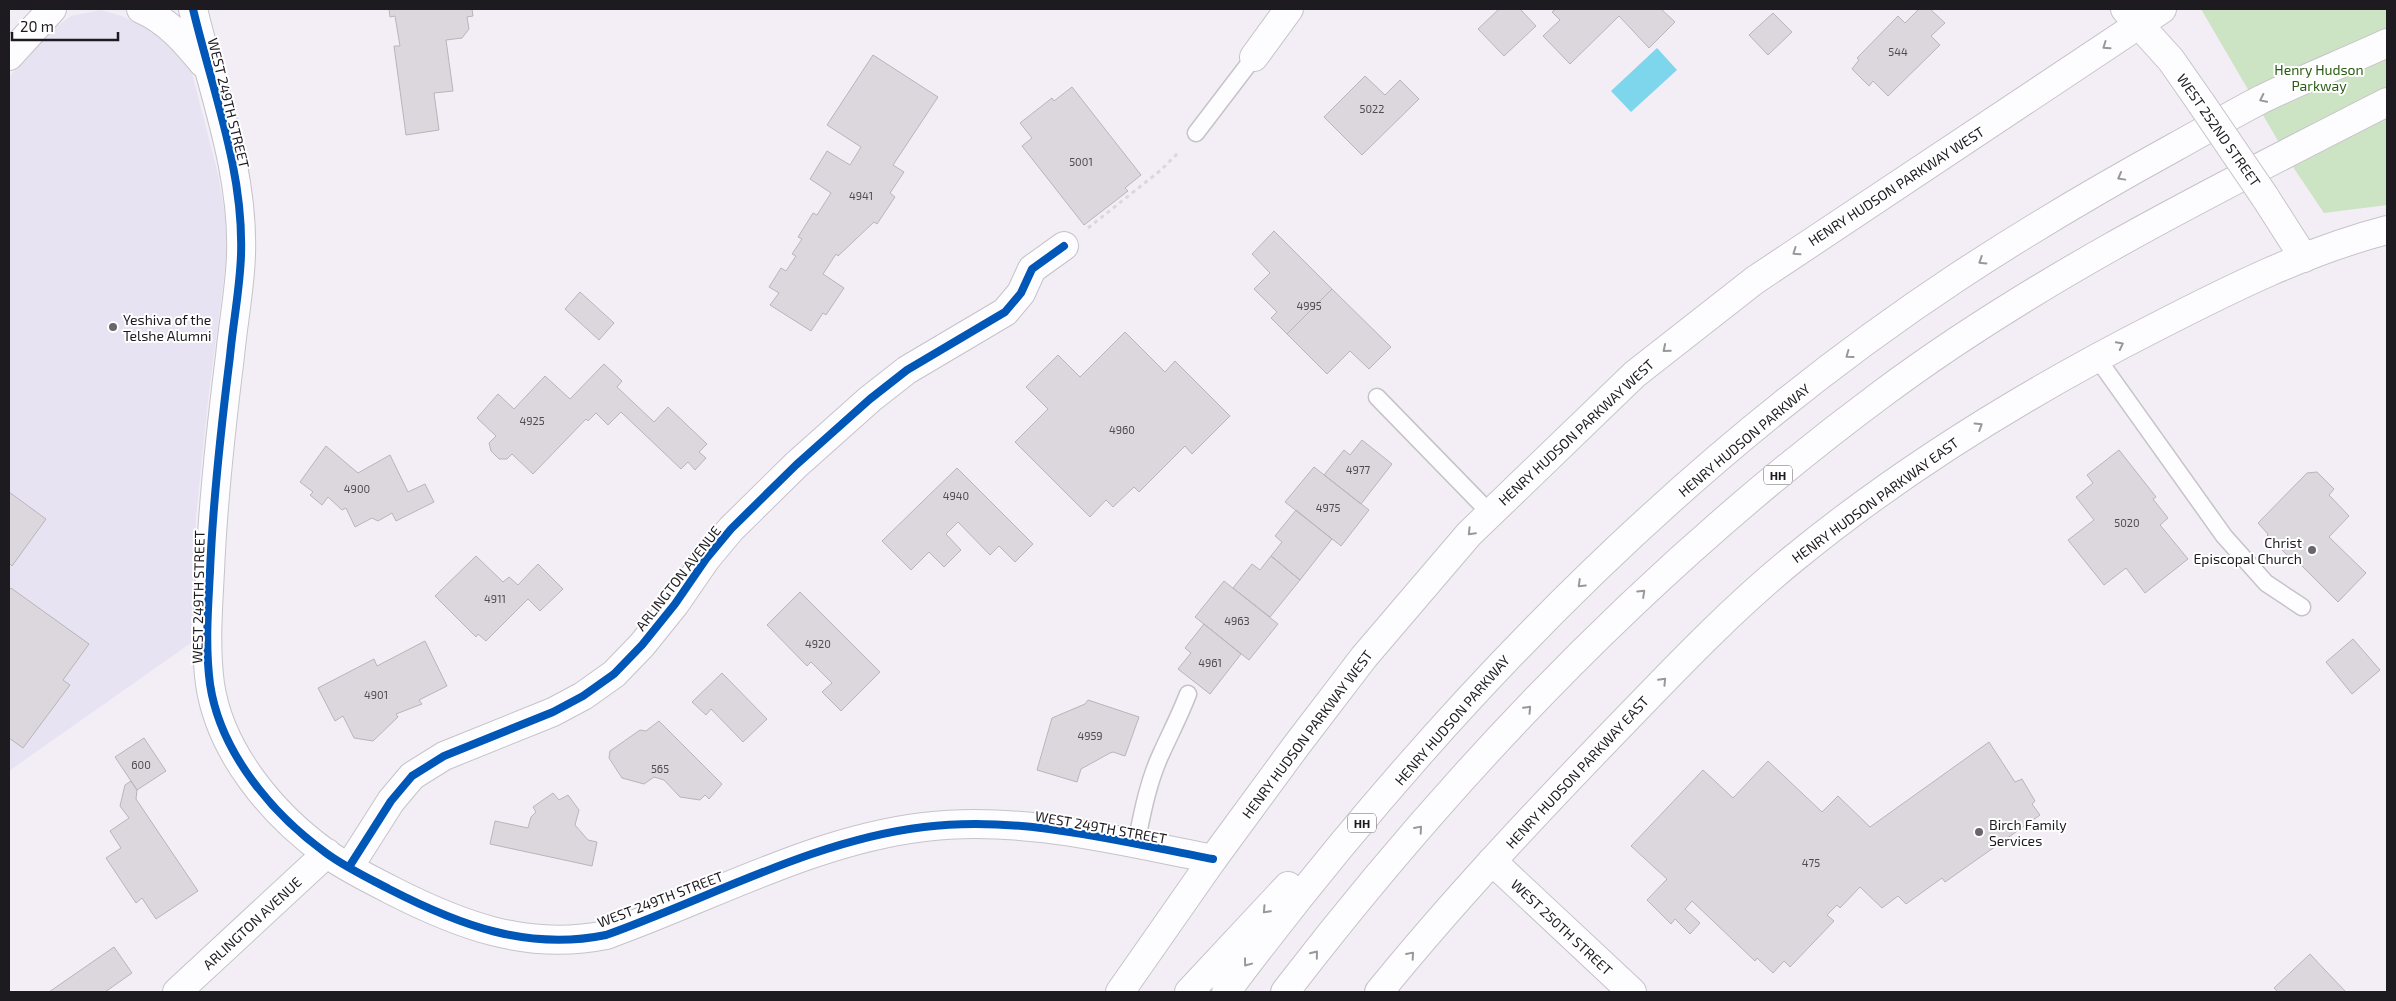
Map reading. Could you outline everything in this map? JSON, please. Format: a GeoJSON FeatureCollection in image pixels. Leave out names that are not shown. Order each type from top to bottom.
{"type":"FeatureCollection","features":[{"type":"Feature","properties":{"kind":"main road"},"geometry":{"type":"LineString","coordinates":[[9,56],[52,9]]}},
{"type":"Feature","properties":{"kind":"main road","name":"WEST 249TH STREET"},"geometry":{"type":"LineString","coordinates":[[142,9],[155,15],[179,34],[207,67]]}},
{"type":"Feature","properties":{"kind":"main road","name":"WEST 249TH STREET"},"geometry":{"type":"LineString","coordinates":[[193,9],[233,164],[240,214],[241,255],[213,499],[206,648],[210,688],[236,756],[260,791],[290,822],[338,860],[408,899],[487,931],[523,938],[582,940],[606,935],[649,920],[831,848],[924,826],[970,823],[1069,831],[1213,859]]}},
{"type":"Feature","properties":{"kind":"main road"},"geometry":{"type":"LineString","coordinates":[[1254,57],[1289,9]]}},
{"type":"Feature","properties":{"kind":"main road","name":"WEST 252ND STREET"},"geometry":{"type":"LineString","coordinates":[[2142,13],[2170,60],[2265,197],[2304,258]]}},
{"type":"Feature","properties":{"kind":"main road","name":"HENRY HUDSON PARKWAY WEST"},"geometry":{"type":"LineString","coordinates":[[1120,992],[1213,859],[1364,657],[1439,569],[1490,513],[1635,374],[1755,280],[1829,229],[2026,100],[2142,13]]}},
{"type":"Feature","properties":{"kind":"main road","name":"HENRY HUDSON PARKWAY"},"geometry":{"type":"LineString","coordinates":[[1226,992],[1363,820],[1505,659],[1634,533],[1748,433],[1845,357],[1957,277],[2069,207],[2253,104],[2387,43]]}},
{"type":"Feature","properties":{"kind":"main road","name":"HH"},"geometry":{"type":"LineString","coordinates":[[1285,992],[1402,848],[1474,767],[1553,683],[1642,593],[1793,463],[1885,391],[1991,320],[2093,258],[2195,200],[2387,102]]}},
{"type":"Feature","properties":{"kind":"main road","name":"HENRY HUDSON PARKWAY EAST"},"geometry":{"type":"LineString","coordinates":[[1379,992],[1492,862],[1700,643],[1792,560],[1872,498],[1949,445],[2036,391],[2097,358],[2207,301],[2304,258],[2387,230]]}},
{"type":"Feature","properties":{"kind":"main road","name":"ARLINGTON AVENUE"},"geometry":{"type":"LineString","coordinates":[[177,992],[338,860],[412,776],[444,756],[553,712],[583,696],[614,674],[642,645],[675,604],[706,559],[731,529],[796,465],[870,399],[907,370],[1005,312],[1021,293],[1032,270],[1064,246]]}},
{"type":"Feature","properties":{"kind":"main road"},"geometry":{"type":"LineString","coordinates":[[1189,992],[1505,659]]}},
{"type":"Feature","properties":{"kind":"main road","name":"WEST 250TH STREET"},"geometry":{"type":"LineString","coordinates":[[1492,862],[1632,992]]}},
{"type":"Feature","properties":{"kind":"lane"},"geometry":{"type":"LineString","coordinates":[[1196,133],[1254,57]]}},
{"type":"Feature","properties":{"kind":"lane"},"geometry":{"type":"LineString","coordinates":[[2097,358],[2224,536],[2266,583],[2302,608]]}},
{"type":"Feature","properties":{"kind":"lane"},"geometry":{"type":"LineString","coordinates":[[1377,397],[1490,513]]}},
{"type":"Feature","properties":{"kind":"lane"},"geometry":{"type":"LineString","coordinates":[[1136,844],[1144,808],[1160,755],[1174,730],[1188,694]]}},
{"type":"Feature","properties":{"kind":"path"},"geometry":{"type":"LineString","coordinates":[[1064,246],[1161,170],[1196,133]]}},
{"type":"Feature","properties":{"kind":"shaded area","name":"Yeshiva of the Telshe Alumni"},"geometry":{"type":"Polygon","coordinates":[[[101,10],[122,16],[150,30],[172,47],[192,73],[218,174],[225,215],[227,254],[208,401],[196,517],[191,643],[9,771],[9,77],[56,27],[71,16],[101,10]]]}},
{"type":"Feature","properties":{"kind":"green space","name":"Henry Hudson Parkway"},"geometry":{"type":"Polygon","coordinates":[[[2201,9],[2387,9],[2387,205],[2324,213],[2295,170],[2201,9]]]}},
{"type":"Feature","properties":{"kind":"water"},"geometry":{"type":"Polygon","coordinates":[[[1657,48],[1677,70],[1631,112],[1611,91],[1657,48]]]}},
{"type":"Feature","properties":{"kind":"building"},"geometry":{"type":"Polygon","coordinates":[[[389,9],[472,9],[473,16],[467,17],[469,29],[462,38],[446,40],[453,91],[434,93],[439,130],[406,135],[394,46],[400,46],[395,16],[390,17],[389,9]]]}},
{"type":"Feature","properties":{"kind":"building"},"geometry":{"type":"Polygon","coordinates":[[[1499,9],[1520,9],[1536,26],[1504,56],[1478,29],[1499,9]]]}},
{"type":"Feature","properties":{"kind":"building"},"geometry":{"type":"Polygon","coordinates":[[[1556,9],[1661,9],[1675,22],[1649,48],[1619,16],[1570,64],[1543,36],[1560,20],[1552,12],[1556,9]]]}},
{"type":"Feature","properties":{"kind":"building"},"geometry":{"type":"Polygon","coordinates":[[[1919,9],[1930,9],[1945,23],[1931,36],[1940,45],[1888,96],[1873,81],[1869,86],[1852,69],[1859,60],[1857,58],[1898,16],[1905,23],[1919,9]]]}},
{"type":"Feature","properties":{"kind":"building"},"geometry":{"type":"Polygon","coordinates":[[[1773,13],[1792,32],[1768,55],[1749,35],[1773,13]]]}},
{"type":"Feature","properties":{"kind":"building"},"geometry":{"type":"Polygon","coordinates":[[[873,55],[938,97],[893,165],[904,172],[890,193],[895,197],[877,224],[874,222],[838,256],[836,254],[823,274],[844,288],[826,315],[823,313],[811,331],[770,305],[779,293],[769,287],[781,268],[786,271],[796,256],[792,254],[802,239],[798,237],[813,213],[817,215],[831,193],[810,179],[827,151],[850,165],[861,147],[827,125],[873,55]]]}},
{"type":"Feature","properties":{"kind":"building"},"geometry":{"type":"Polygon","coordinates":[[[1365,76],[1385,95],[1400,80],[1419,99],[1362,155],[1324,117],[1365,76]]]}},
{"type":"Feature","properties":{"kind":"building"},"geometry":{"type":"Polygon","coordinates":[[[1072,87],[1141,175],[1125,188],[1128,191],[1084,225],[1022,146],[1032,138],[1020,123],[1052,98],[1054,101],[1072,87]]]}},
{"type":"Feature","properties":{"kind":"building"},"geometry":{"type":"Polygon","coordinates":[[[1274,231],[1332,289],[1287,334],[1271,318],[1277,312],[1254,289],[1270,273],[1252,254],[1274,231]]]}},
{"type":"Feature","properties":{"kind":"building"},"geometry":{"type":"Polygon","coordinates":[[[1332,289],[1391,347],[1369,369],[1350,351],[1327,374],[1287,334],[1332,289]]]}},
{"type":"Feature","properties":{"kind":"building"},"geometry":{"type":"Polygon","coordinates":[[[580,292],[614,323],[599,340],[565,309],[580,292]]]}},
{"type":"Feature","properties":{"kind":"building"},"geometry":{"type":"Polygon","coordinates":[[[1125,332],[1165,372],[1175,361],[1230,416],[1192,454],[1185,446],[1139,492],[1134,487],[1113,507],[1106,500],[1090,517],[1015,442],[1048,409],[1026,387],[1058,355],[1080,377],[1125,332]]]}},
{"type":"Feature","properties":{"kind":"building"},"geometry":{"type":"Polygon","coordinates":[[[604,364],[622,381],[617,387],[654,422],[668,407],[707,444],[699,452],[706,458],[695,470],[688,462],[681,469],[621,412],[608,425],[596,413],[588,421],[586,419],[533,474],[512,454],[507,459],[499,459],[491,451],[489,443],[496,436],[477,418],[498,394],[514,409],[545,376],[570,399],[604,364]]]}},
{"type":"Feature","properties":{"kind":"building"},"geometry":{"type":"Polygon","coordinates":[[[1362,440],[1392,464],[1361,504],[1324,475],[1344,450],[1350,455],[1362,440]]]}},
{"type":"Feature","properties":{"kind":"building"},"geometry":{"type":"Polygon","coordinates":[[[326,446],[358,473],[390,455],[408,492],[425,484],[434,502],[396,521],[392,513],[378,521],[372,518],[355,527],[346,508],[342,510],[328,497],[322,505],[310,495],[313,492],[300,482],[326,446]]]}},
{"type":"Feature","properties":{"kind":"building"},"geometry":{"type":"Polygon","coordinates":[[[2119,450],[2156,497],[2153,499],[2168,518],[2160,525],[2188,559],[2145,593],[2126,568],[2104,585],[2068,540],[2094,520],[2076,497],[2093,483],[2087,475],[2119,450]]]}},
{"type":"Feature","properties":{"kind":"building"},"geometry":{"type":"Polygon","coordinates":[[[1314,467],[1369,510],[1341,546],[1285,502],[1314,467]]]}},
{"type":"Feature","properties":{"kind":"building"},"geometry":{"type":"Polygon","coordinates":[[[957,468],[1033,544],[1015,562],[999,546],[990,555],[958,522],[946,534],[961,550],[944,567],[929,552],[911,570],[882,541],[957,468]]]}},
{"type":"Feature","properties":{"kind":"building","name":"Christ Episcopal Church"},"geometry":{"type":"Polygon","coordinates":[[[2317,472],[2334,489],[2329,495],[2349,516],[2329,537],[2366,573],[2338,602],[2300,564],[2298,566],[2267,535],[2258,523],[2307,473],[2317,472]]]}},
{"type":"Feature","properties":{"kind":"building"},"geometry":{"type":"Polygon","coordinates":[[[9,492],[46,519],[12,566],[9,563],[9,492]]]}},
{"type":"Feature","properties":{"kind":"building"},"geometry":{"type":"Polygon","coordinates":[[[1296,510],[1332,539],[1300,580],[1271,556],[1282,542],[1275,536],[1296,510]]]}},
{"type":"Feature","properties":{"kind":"building"},"geometry":{"type":"Polygon","coordinates":[[[476,556],[503,582],[509,577],[518,585],[538,564],[563,589],[540,611],[528,599],[486,641],[478,634],[476,637],[435,596],[476,556]]]}},
{"type":"Feature","properties":{"kind":"building"},"geometry":{"type":"Polygon","coordinates":[[[1271,556],[1300,580],[1270,617],[1233,588],[1252,564],[1260,570],[1271,556]]]}},
{"type":"Feature","properties":{"kind":"building"},"geometry":{"type":"Polygon","coordinates":[[[1224,581],[1278,624],[1249,660],[1195,617],[1224,581]]]}},
{"type":"Feature","properties":{"kind":"building"},"geometry":{"type":"Polygon","coordinates":[[[11,588],[89,644],[63,680],[70,685],[23,748],[9,738],[9,590],[11,588]]]}},
{"type":"Feature","properties":{"kind":"building"},"geometry":{"type":"Polygon","coordinates":[[[800,592],[880,672],[841,711],[822,692],[832,683],[811,662],[807,666],[767,625],[800,592]]]}},
{"type":"Feature","properties":{"kind":"building"},"geometry":{"type":"Polygon","coordinates":[[[1204,624],[1241,654],[1210,694],[1178,669],[1191,653],[1185,648],[1204,624]]]}},
{"type":"Feature","properties":{"kind":"building"},"geometry":{"type":"Polygon","coordinates":[[[2353,639],[2380,670],[2352,694],[2326,662],[2353,639]]]}},
{"type":"Feature","properties":{"kind":"building"},"geometry":{"type":"Polygon","coordinates":[[[425,641],[447,686],[419,700],[422,704],[396,714],[398,717],[373,741],[354,738],[343,716],[335,721],[318,688],[374,659],[377,666],[425,641]]]}},
{"type":"Feature","properties":{"kind":"building"},"geometry":{"type":"Polygon","coordinates":[[[722,673],[767,719],[743,742],[711,709],[706,715],[692,702],[722,673]]]}},
{"type":"Feature","properties":{"kind":"building"},"geometry":{"type":"Polygon","coordinates":[[[1088,700],[1139,717],[1125,756],[1113,752],[1110,753],[1081,769],[1077,782],[1037,770],[1052,718],[1085,704],[1088,700]]]}},
{"type":"Feature","properties":{"kind":"building"},"geometry":{"type":"Polygon","coordinates":[[[659,721],[722,784],[709,799],[705,795],[700,800],[680,797],[664,780],[654,777],[644,784],[622,778],[609,758],[610,751],[640,730],[646,731],[659,721]]]}},
{"type":"Feature","properties":{"kind":"building"},"geometry":{"type":"Polygon","coordinates":[[[144,738],[166,771],[137,790],[115,757],[144,738]]]}},
{"type":"Feature","properties":{"kind":"building"},"geometry":{"type":"Polygon","coordinates":[[[1989,742],[2015,782],[2022,779],[2035,801],[2032,804],[2040,815],[1945,882],[1942,878],[1906,904],[1898,896],[1882,908],[1860,887],[1840,908],[1837,905],[1827,915],[1834,921],[1790,967],[1784,961],[1773,973],[1757,958],[1755,961],[1692,901],[1685,909],[1700,923],[1690,934],[1675,919],[1671,924],[1647,900],[1667,879],[1631,846],[1703,770],[1733,798],[1768,761],[1822,812],[1838,796],[1870,827],[1989,742]]]}},
{"type":"Feature","properties":{"kind":"building"},"geometry":{"type":"Polygon","coordinates":[[[131,781],[137,790],[136,799],[198,891],[156,919],[142,898],[136,903],[106,858],[121,848],[110,831],[129,818],[120,806],[125,785],[131,781]]]}},
{"type":"Feature","properties":{"kind":"building"},"geometry":{"type":"Polygon","coordinates":[[[553,793],[559,800],[568,795],[579,810],[575,825],[588,840],[597,842],[592,866],[490,844],[495,821],[528,828],[531,817],[536,812],[533,807],[553,793]]]}},
{"type":"Feature","properties":{"kind":"building"},"geometry":{"type":"Polygon","coordinates":[[[114,947],[132,973],[105,992],[49,992],[114,947]]]}},
{"type":"Feature","properties":{"kind":"building"},"geometry":{"type":"Polygon","coordinates":[[[2310,954],[2346,992],[2278,992],[2274,988],[2310,954]]]}},
{"type":"Feature","properties":{"kind":"cycle path"},"geometry":{"type":"LineString","coordinates":[[193,9],[232,161],[241,224],[239,280],[213,517],[207,628],[210,684],[225,734],[237,757],[268,800],[286,820],[306,837],[349,868],[441,914],[494,931],[521,937],[549,940],[606,935],[802,857],[883,834],[924,827],[960,824],[997,824],[1033,827],[1105,838],[1213,859]]}},
{"type":"Feature","properties":{"kind":"cycle path"},"geometry":{"type":"LineString","coordinates":[[349,867],[391,801],[412,776],[444,756],[553,712],[583,696],[614,674],[642,645],[675,604],[706,559],[731,529],[796,465],[870,399],[907,370],[1005,312],[1021,293],[1032,269],[1064,246]]}},
{"type":"Feature","properties":{"kind":"place","name":"Yeshiva of the Telshe Alumni"},"geometry":{"type":"Point","coordinates":[113,327]}},
{"type":"Feature","properties":{"kind":"place","name":"Christ Episcopal Church"},"geometry":{"type":"Point","coordinates":[2312,550]}},
{"type":"Feature","properties":{"kind":"place","name":"Birch Family Services"},"geometry":{"type":"Point","coordinates":[1979,832]}}]}
